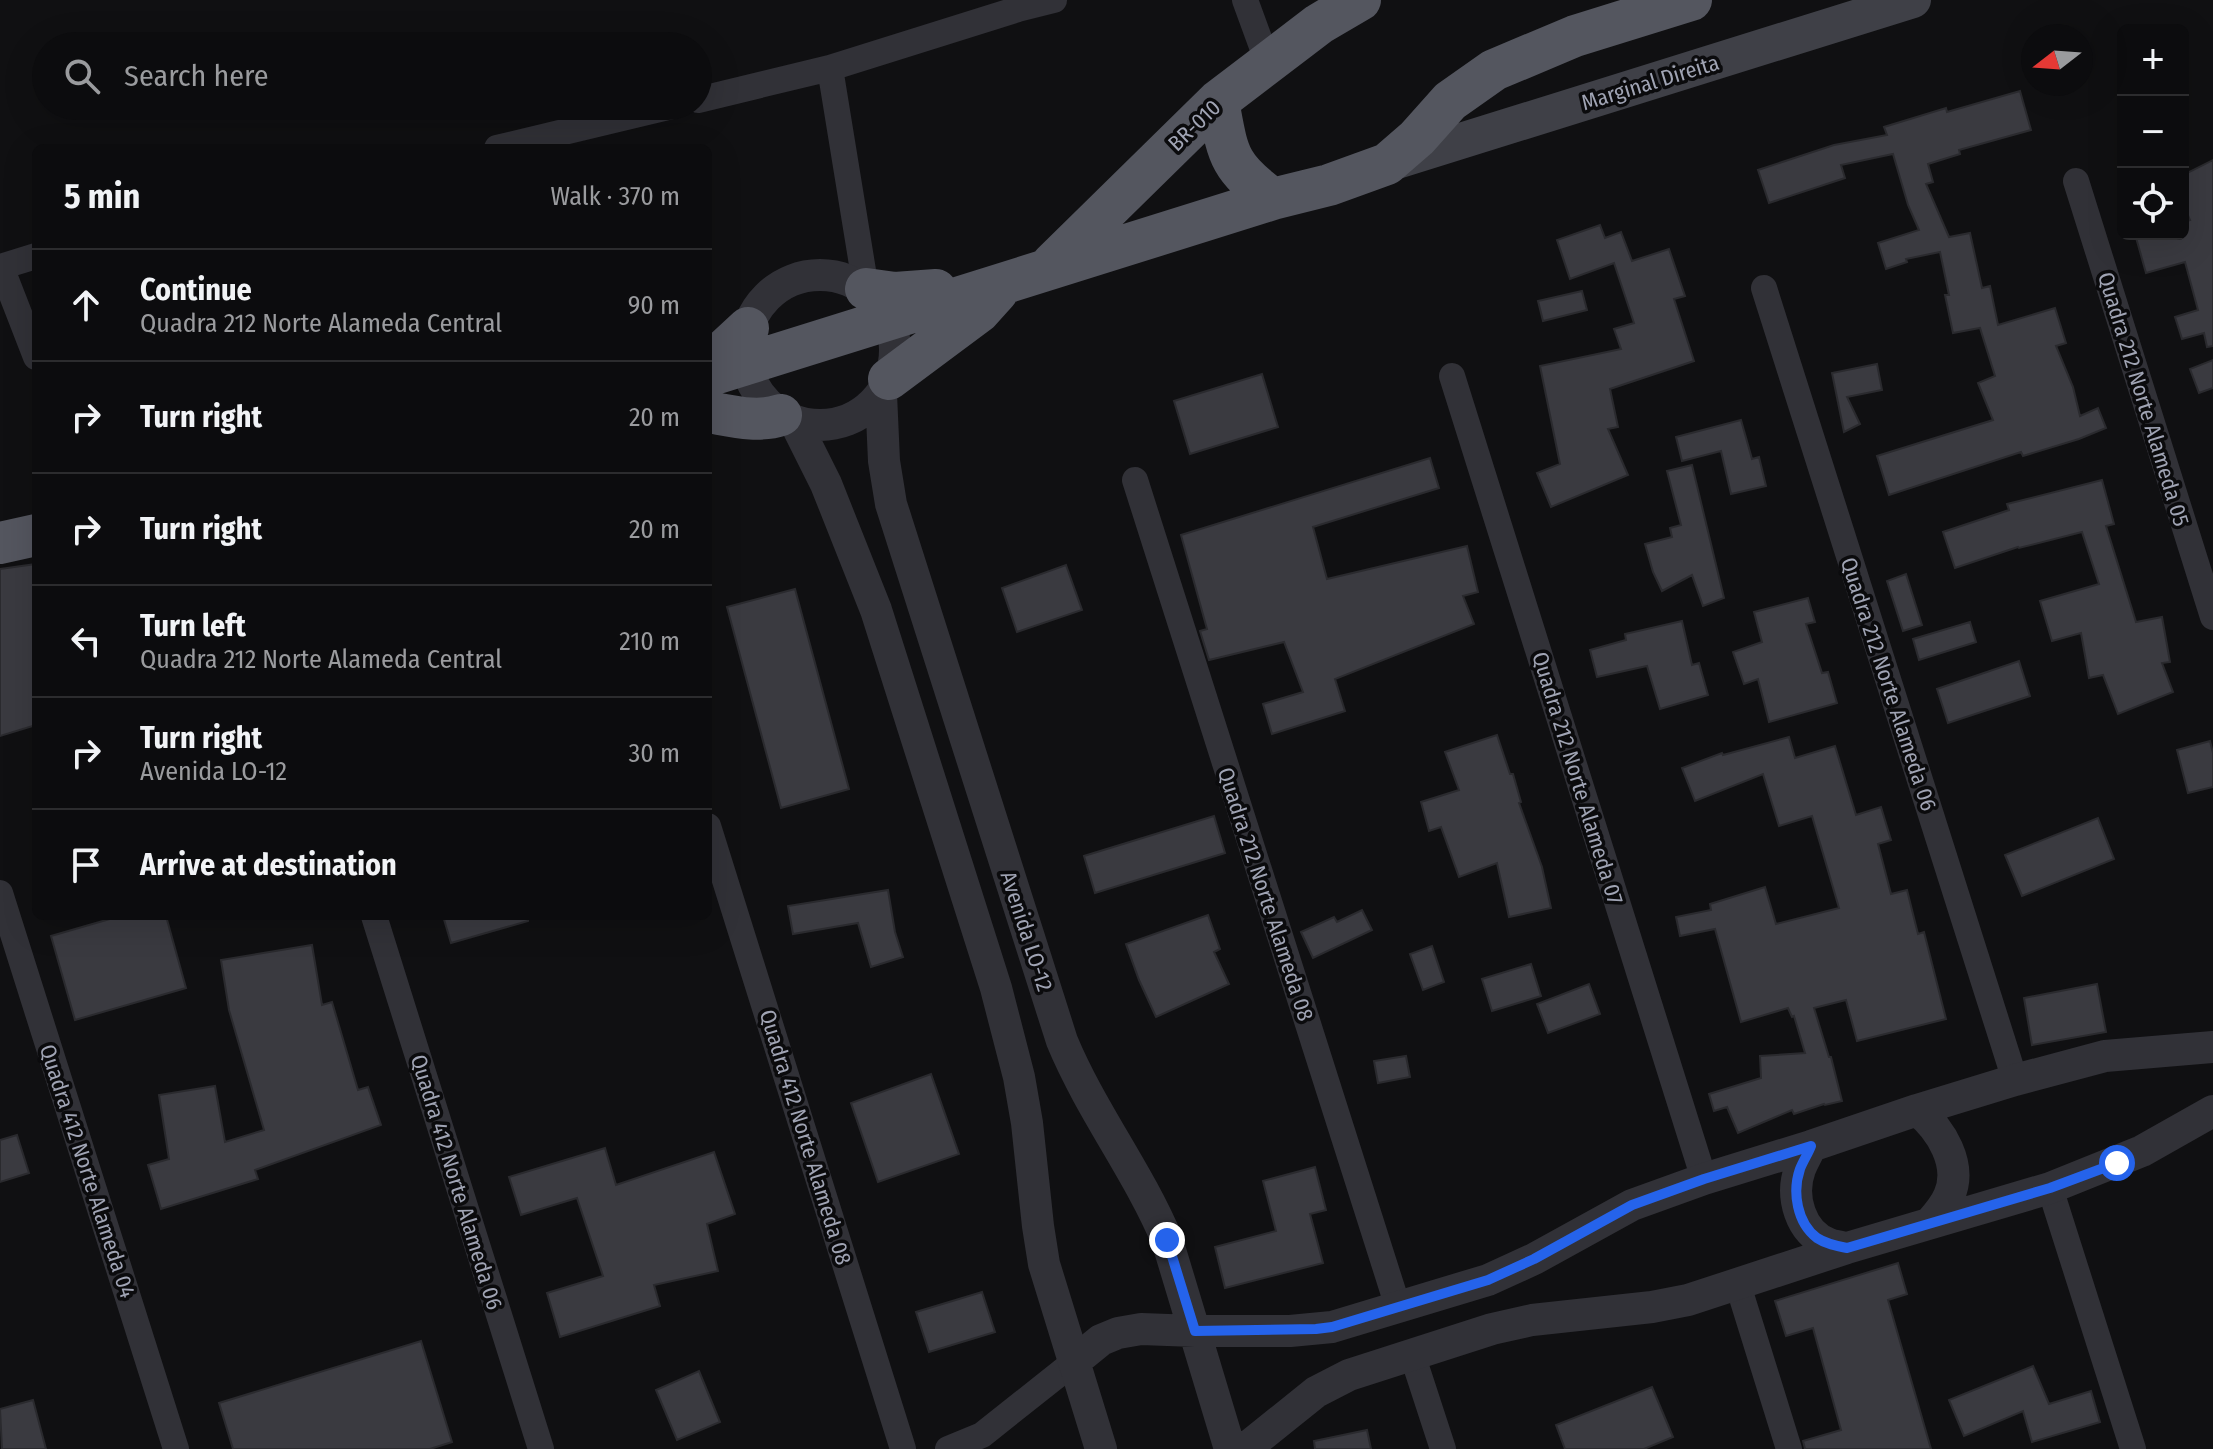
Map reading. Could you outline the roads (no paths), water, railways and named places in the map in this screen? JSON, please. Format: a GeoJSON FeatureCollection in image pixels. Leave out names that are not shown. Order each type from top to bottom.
{"type":"FeatureCollection","features":[{"type":"Feature","properties":{"kind":"highway","name":"BR-010"},"geometry":{"type":"LineString","coordinates":[[1045,271],[1218,101],[1319,24],[1360,0]]}},
{"type":"Feature","properties":{"kind":"highway"},"geometry":{"type":"LineString","coordinates":[[727,358],[877,305],[994,287],[1273,199],[1329,185],[1387,164],[1417,138],[1450,101],[1494,70],[1575,36],[1630,8],[1691,0]]}},
{"type":"Feature","properties":{"kind":"highway"},"geometry":{"type":"LineString","coordinates":[[1218,101],[1227,150],[1237,169],[1273,199]]}},
{"type":"Feature","properties":{"kind":"highway"},"geometry":{"type":"LineString","coordinates":[[885,386],[979,312],[993,298],[994,287]]}},
{"type":"Feature","properties":{"kind":"highway"},"geometry":{"type":"LineString","coordinates":[[712,413],[754,419],[788,418]]}},
{"type":"Feature","properties":{"kind":"highway"},"geometry":{"type":"LineString","coordinates":[[0,543],[32,536]]}},
{"type":"Feature","properties":{"kind":"main road","name":"Marginal Direita"},"geometry":{"type":"LineString","coordinates":[[1387,164],[1913,0]]}},
{"type":"Feature","properties":{"kind":"street"},"geometry":{"type":"LineString","coordinates":[[712,97],[830,68],[1054,0]]}},
{"type":"Feature","properties":{"kind":"street"},"geometry":{"type":"LineString","coordinates":[[1245,0],[1268,63]]}},
{"type":"Feature","properties":{"kind":"street"},"geometry":{"type":"LineString","coordinates":[[830,68],[877,305]]}},
{"type":"Feature","properties":{"kind":"street"},"geometry":{"type":"LineString","coordinates":[[514,144],[614,120]]}},
{"type":"Feature","properties":{"kind":"street","name":"Quadra 212 Norte Alameda 05"},"geometry":{"type":"LineString","coordinates":[[2076,181],[2213,617]]}},
{"type":"Feature","properties":{"kind":"street"},"geometry":{"type":"LineString","coordinates":[[32,257],[0,267],[32,347]]}},
{"type":"Feature","properties":{"kind":"street"},"geometry":{"type":"LineString","coordinates":[[727,358],[755,311],[786,283],[809,276],[834,276],[877,305]]}},
{"type":"Feature","properties":{"kind":"street","name":"Quadra 212 Norte Alameda 06"},"geometry":{"type":"LineString","coordinates":[[1764,288],[2015,1080]]}},
{"type":"Feature","properties":{"kind":"street","name":"Avenida LO-12"},"geometry":{"type":"LineString","coordinates":[[877,305],[894,340],[894,360],[885,386],[884,461],[891,504],[1062,1041],[1084,1090],[1153,1207],[1167,1240],[1230,1449]]}},
{"type":"Feature","properties":{"kind":"street","name":"Avenida LO-12"},"geometry":{"type":"LineString","coordinates":[[727,358],[765,402],[788,418],[826,484],[876,610],[996,988],[1025,1107],[1044,1264],[1101,1449]]}},
{"type":"Feature","properties":{"kind":"street","name":"Quadra 212 Norte Alameda 07"},"geometry":{"type":"LineString","coordinates":[[1452,376],[1704,1179]]}},
{"type":"Feature","properties":{"kind":"street"},"geometry":{"type":"LineString","coordinates":[[788,418],[818,426],[842,422],[864,411],[885,386]]}},
{"type":"Feature","properties":{"kind":"street","name":"Quadra 212 Norte Alameda 08"},"geometry":{"type":"LineString","coordinates":[[1135,480],[1398,1307]]}},
{"type":"Feature","properties":{"kind":"street","name":"Quadra 412 Norte Alameda 08"},"geometry":{"type":"LineString","coordinates":[[712,839],[903,1449]]}},
{"type":"Feature","properties":{"kind":"street","name":"Quadra 412 Norte Alameda 04"},"geometry":{"type":"LineString","coordinates":[[0,893],[176,1449]]}},
{"type":"Feature","properties":{"kind":"street","name":"Quadra 412 Norte Alameda 06"},"geometry":{"type":"LineString","coordinates":[[375,920],[541,1449]]}},
{"type":"Feature","properties":{"kind":"street"},"geometry":{"type":"LineString","coordinates":[[948,1449],[982,1435],[1101,1340],[1118,1333],[1141,1329],[1195,1331],[1332,1327],[1488,1280],[1534,1259],[1632,1205],[1917,1110],[2105,1056],[2213,1047]]}},
{"type":"Feature","properties":{"kind":"street"},"geometry":{"type":"LineString","coordinates":[[1917,1110],[1929,1120],[1946,1146],[1953,1178],[1950,1196],[1930,1223]]}},
{"type":"Feature","properties":{"kind":"street"},"geometry":{"type":"LineString","coordinates":[[1245,1449],[1334,1381],[1492,1329],[1532,1320],[1652,1307],[1738,1285],[1847,1248],[2050,1188],[2117,1163],[2213,1111]]}},
{"type":"Feature","properties":{"kind":"street"},"geometry":{"type":"LineString","coordinates":[[1811,1146],[1799,1171],[1797,1200],[1800,1215],[1816,1237],[1847,1248]]}},
{"type":"Feature","properties":{"kind":"street"},"geometry":{"type":"LineString","coordinates":[[2050,1188],[2133,1449]]}},
{"type":"Feature","properties":{"kind":"street"},"geometry":{"type":"LineString","coordinates":[[1738,1285],[1789,1449]]}},
{"type":"Feature","properties":{"kind":"street"},"geometry":{"type":"LineString","coordinates":[[1412,1354],[1443,1449]]}}]}
